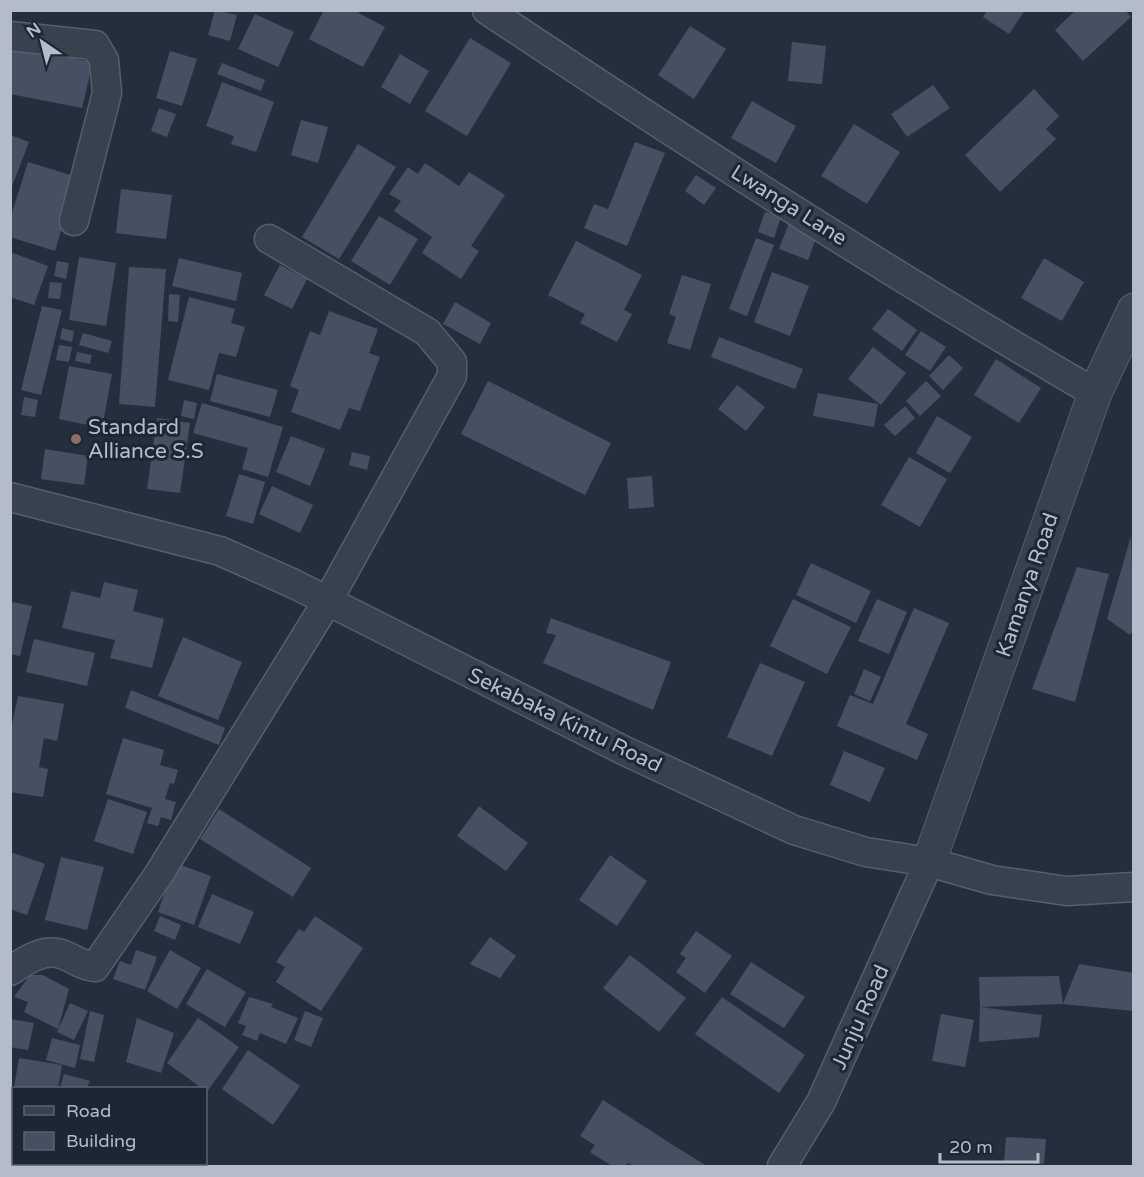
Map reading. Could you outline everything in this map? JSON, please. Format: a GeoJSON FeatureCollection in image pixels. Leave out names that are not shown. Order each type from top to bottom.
{"type":"FeatureCollection","features":[{"type":"Feature","properties":{"kind":"street","name":"Lwanga Lane"},"geometry":{"type":"LineString","coordinates":[[488,10],[637,109],[989,332],[1095,393]]}},
{"type":"Feature","properties":{"kind":"street"},"geometry":{"type":"LineString","coordinates":[[10,36],[95,45],[104,60],[107,93],[74,221]]}},
{"type":"Feature","properties":{"kind":"street"},"geometry":{"type":"LineString","coordinates":[[10,971],[43,953],[62,954],[84,966],[95,967],[159,874],[327,602],[452,376],[452,362],[427,332],[269,239]]}},
{"type":"Feature","properties":{"kind":"street","name":"Kamanya Road"},"geometry":{"type":"LineString","coordinates":[[929,862],[1095,393],[1134,310]]}},
{"type":"Feature","properties":{"kind":"street","name":"Sekabaka Kintu Road"},"geometry":{"type":"LineString","coordinates":[[10,497],[220,551],[292,583],[625,751],[794,830],[866,852],[929,862],[992,880],[1066,891],[1134,887]]}},
{"type":"Feature","properties":{"kind":"street","name":"Junju Road"},"geometry":{"type":"LineString","coordinates":[[782,1167],[821,1102],[929,862]]}},
{"type":"Feature","properties":{"kind":"building"},"geometry":{"type":"Polygon","coordinates":[[[215,10],[237,15],[230,41],[208,35],[215,10]]]}},
{"type":"Feature","properties":{"kind":"building"},"geometry":{"type":"Polygon","coordinates":[[[324,10],[353,10],[385,27],[363,67],[309,39],[324,10]]]}},
{"type":"Feature","properties":{"kind":"building"},"geometry":{"type":"Polygon","coordinates":[[[987,10],[1025,10],[1009,34],[983,17],[987,10]]]}},
{"type":"Feature","properties":{"kind":"building"},"geometry":{"type":"Polygon","coordinates":[[[1076,10],[1125,10],[1131,17],[1083,61],[1055,30],[1076,10]]]}},
{"type":"Feature","properties":{"kind":"building"},"geometry":{"type":"Polygon","coordinates":[[[255,14],[294,32],[278,67],[238,49],[255,14]]]}},
{"type":"Feature","properties":{"kind":"building"},"geometry":{"type":"Polygon","coordinates":[[[690,26],[726,49],[694,99],[658,75],[690,26]]]}},
{"type":"Feature","properties":{"kind":"building"},"geometry":{"type":"Polygon","coordinates":[[[470,38],[511,63],[467,136],[425,111],[470,38]]]}},
{"type":"Feature","properties":{"kind":"building"},"geometry":{"type":"Polygon","coordinates":[[[792,42],[826,46],[822,84],[788,81],[792,42]]]}},
{"type":"Feature","properties":{"kind":"building"},"geometry":{"type":"Polygon","coordinates":[[[10,46],[93,62],[82,108],[10,94],[10,46]]]}},
{"type":"Feature","properties":{"kind":"building"},"geometry":{"type":"Polygon","coordinates":[[[170,51],[197,59],[182,106],[156,98],[170,51]]]}},
{"type":"Feature","properties":{"kind":"building"},"geometry":{"type":"Polygon","coordinates":[[[400,54],[429,71],[410,104],[381,87],[400,54]]]}},
{"type":"Feature","properties":{"kind":"building"},"geometry":{"type":"Polygon","coordinates":[[[222,63],[265,80],[261,91],[217,74],[222,63]]]}},
{"type":"Feature","properties":{"kind":"building"},"geometry":{"type":"Polygon","coordinates":[[[222,82],[274,102],[256,152],[231,144],[234,136],[206,126],[222,82]]]}},
{"type":"Feature","properties":{"kind":"building"},"geometry":{"type":"Polygon","coordinates":[[[933,85],[950,108],[907,137],[891,114],[933,85]]]}},
{"type":"Feature","properties":{"kind":"building"},"geometry":{"type":"Polygon","coordinates":[[[1034,89],[1059,116],[1046,129],[1056,139],[1000,192],[965,155],[1034,89]]]}},
{"type":"Feature","properties":{"kind":"building"},"geometry":{"type":"Polygon","coordinates":[[[752,101],[796,126],[776,163],[731,138],[752,101]]]}},
{"type":"Feature","properties":{"kind":"building"},"geometry":{"type":"Polygon","coordinates":[[[159,108],[176,114],[167,137],[151,131],[159,108]]]}},
{"type":"Feature","properties":{"kind":"building"},"geometry":{"type":"Polygon","coordinates":[[[301,120],[328,127],[318,163],[291,155],[301,120]]]}},
{"type":"Feature","properties":{"kind":"building"},"geometry":{"type":"Polygon","coordinates":[[[854,124],[900,152],[867,204],[821,176],[854,124]]]}},
{"type":"Feature","properties":{"kind":"building"},"geometry":{"type":"Polygon","coordinates":[[[10,135],[29,142],[11,189],[10,189],[10,135]]]}},
{"type":"Feature","properties":{"kind":"building"},"geometry":{"type":"Polygon","coordinates":[[[635,142],[665,153],[627,246],[584,228],[594,204],[608,209],[635,142]]]}},
{"type":"Feature","properties":{"kind":"building"},"geometry":{"type":"Polygon","coordinates":[[[358,144],[396,167],[339,259],[302,237],[358,144]]]}},
{"type":"Feature","properties":{"kind":"building"},"geometry":{"type":"Polygon","coordinates":[[[28,162],[77,177],[55,251],[10,237],[10,219],[28,162]]]}},
{"type":"Feature","properties":{"kind":"building"},"geometry":{"type":"Polygon","coordinates":[[[425,163],[459,186],[469,172],[505,195],[471,246],[479,251],[461,279],[422,253],[432,237],[394,211],[401,201],[389,194],[408,167],[418,174],[425,163]]]}},
{"type":"Feature","properties":{"kind":"building"},"geometry":{"type":"Polygon","coordinates":[[[696,175],[716,188],[704,205],[685,191],[696,175]]]}},
{"type":"Feature","properties":{"kind":"building"},"geometry":{"type":"Polygon","coordinates":[[[121,189],[172,195],[166,239],[116,233],[121,189]]]}},
{"type":"Feature","properties":{"kind":"building"},"geometry":{"type":"Polygon","coordinates":[[[765,212],[781,217],[774,238],[758,232],[765,212]]]}},
{"type":"Feature","properties":{"kind":"building"},"geometry":{"type":"Polygon","coordinates":[[[379,216],[418,239],[390,285],[351,261],[379,216]]]}},
{"type":"Feature","properties":{"kind":"building"},"geometry":{"type":"Polygon","coordinates":[[[789,223],[818,233],[808,260],[779,249],[789,223]]]}},
{"type":"Feature","properties":{"kind":"building"},"geometry":{"type":"Polygon","coordinates":[[[756,238],[774,245],[747,316],[729,309],[756,238]]]}},
{"type":"Feature","properties":{"kind":"building"},"geometry":{"type":"Polygon","coordinates":[[[576,241],[642,275],[624,310],[632,314],[617,342],[580,323],[585,314],[548,295],[576,241]]]}},
{"type":"Feature","properties":{"kind":"building"},"geometry":{"type":"Polygon","coordinates":[[[10,252],[48,266],[34,305],[10,297],[10,252]]]}},
{"type":"Feature","properties":{"kind":"building"},"geometry":{"type":"Polygon","coordinates":[[[79,257],[116,263],[106,326],[69,320],[79,257]]]}},
{"type":"Feature","properties":{"kind":"building"},"geometry":{"type":"Polygon","coordinates":[[[179,258],[242,273],[236,301],[172,286],[179,258]]]}},
{"type":"Feature","properties":{"kind":"building"},"geometry":{"type":"Polygon","coordinates":[[[1044,258],[1084,282],[1062,321],[1021,298],[1044,258]]]}},
{"type":"Feature","properties":{"kind":"building"},"geometry":{"type":"Polygon","coordinates":[[[57,261],[69,263],[66,279],[54,276],[57,261]]]}},
{"type":"Feature","properties":{"kind":"building"},"geometry":{"type":"Polygon","coordinates":[[[280,265],[307,279],[292,309],[264,295],[280,265]]]}},
{"type":"Feature","properties":{"kind":"building"},"geometry":{"type":"Polygon","coordinates":[[[129,267],[166,269],[155,407],[119,404],[129,267]]]}},
{"type":"Feature","properties":{"kind":"building"},"geometry":{"type":"Polygon","coordinates":[[[772,272],[809,286],[790,336],[754,322],[772,272]]]}},
{"type":"Feature","properties":{"kind":"building"},"geometry":{"type":"Polygon","coordinates":[[[682,275],[711,284],[690,350],[667,343],[676,317],[669,314],[682,275]]]}},
{"type":"Feature","properties":{"kind":"building"},"geometry":{"type":"Polygon","coordinates":[[[50,282],[62,283],[60,299],[48,298],[50,282]]]}},
{"type":"Feature","properties":{"kind":"building"},"geometry":{"type":"Polygon","coordinates":[[[169,294],[180,295],[178,322],[168,321],[169,294]]]}},
{"type":"Feature","properties":{"kind":"building"},"geometry":{"type":"Polygon","coordinates":[[[189,297],[235,309],[231,323],[245,327],[236,357],[219,353],[209,390],[168,380],[189,297]]]}},
{"type":"Feature","properties":{"kind":"building"},"geometry":{"type":"Polygon","coordinates":[[[455,302],[491,323],[480,344],[443,324],[455,302]]]}},
{"type":"Feature","properties":{"kind":"building"},"geometry":{"type":"Polygon","coordinates":[[[42,306],[62,310],[41,395],[21,390],[42,306]]]}},
{"type":"Feature","properties":{"kind":"building"},"geometry":{"type":"Polygon","coordinates":[[[888,309],[917,330],[902,351],[872,329],[888,309]]]}},
{"type":"Feature","properties":{"kind":"building"},"geometry":{"type":"Polygon","coordinates":[[[329,311],[378,329],[369,353],[380,357],[360,411],[349,408],[340,430],[291,412],[299,390],[290,386],[310,331],[320,335],[329,311]]]}},
{"type":"Feature","properties":{"kind":"building"},"geometry":{"type":"Polygon","coordinates":[[[62,328],[74,331],[72,342],[60,339],[62,328]]]}},
{"type":"Feature","properties":{"kind":"building"},"geometry":{"type":"Polygon","coordinates":[[[921,331],[946,347],[930,371],[905,355],[921,331]]]}},
{"type":"Feature","properties":{"kind":"building"},"geometry":{"type":"Polygon","coordinates":[[[83,333],[112,341],[108,353],[79,345],[83,333]]]}},
{"type":"Feature","properties":{"kind":"building"},"geometry":{"type":"Polygon","coordinates":[[[719,337],[803,369],[795,389],[711,357],[719,337]]]}},
{"type":"Feature","properties":{"kind":"building"},"geometry":{"type":"Polygon","coordinates":[[[59,345],[72,347],[69,362],[56,360],[59,345]]]}},
{"type":"Feature","properties":{"kind":"building"},"geometry":{"type":"Polygon","coordinates":[[[873,347],[906,373],[881,405],[848,379],[873,347]]]}},
{"type":"Feature","properties":{"kind":"building"},"geometry":{"type":"Polygon","coordinates":[[[77,352],[92,355],[90,364],[75,361],[77,352]]]}},
{"type":"Feature","properties":{"kind":"building"},"geometry":{"type":"Polygon","coordinates":[[[949,355],[963,368],[943,390],[929,376],[949,355]]]}},
{"type":"Feature","properties":{"kind":"building"},"geometry":{"type":"Polygon","coordinates":[[[996,359],[1041,388],[1019,423],[974,395],[996,359]]]}},
{"type":"Feature","properties":{"kind":"building"},"geometry":{"type":"Polygon","coordinates":[[[69,366],[112,374],[102,428],[59,419],[69,366]]]}},
{"type":"Feature","properties":{"kind":"building"},"geometry":{"type":"Polygon","coordinates":[[[217,374],[278,390],[270,417],[210,401],[217,374]]]}},
{"type":"Feature","properties":{"kind":"building"},"geometry":{"type":"Polygon","coordinates":[[[488,381],[611,443],[585,495],[461,434],[488,381]]]}},
{"type":"Feature","properties":{"kind":"building"},"geometry":{"type":"Polygon","coordinates":[[[926,381],[941,396],[920,416],[906,401],[926,381]]]}},
{"type":"Feature","properties":{"kind":"building"},"geometry":{"type":"Polygon","coordinates":[[[737,385],[765,407],[746,431],[718,409],[737,385]]]}},
{"type":"Feature","properties":{"kind":"building"},"geometry":{"type":"Polygon","coordinates":[[[818,393],[878,404],[874,427],[813,416],[818,393]]]}},
{"type":"Feature","properties":{"kind":"building"},"geometry":{"type":"Polygon","coordinates":[[[24,397],[38,400],[35,417],[21,415],[24,397]]]}},
{"type":"Feature","properties":{"kind":"building"},"geometry":{"type":"Polygon","coordinates":[[[184,400],[197,403],[194,419],[181,416],[184,400]]]}},
{"type":"Feature","properties":{"kind":"building"},"geometry":{"type":"Polygon","coordinates":[[[202,403],[283,427],[268,477],[242,469],[248,448],[193,433],[202,403]]]}},
{"type":"Feature","properties":{"kind":"building"},"geometry":{"type":"Polygon","coordinates":[[[905,406],[915,418],[895,436],[884,425],[905,406]]]}},
{"type":"Feature","properties":{"kind":"building"},"geometry":{"type":"Polygon","coordinates":[[[937,416],[972,437],[950,473],[916,453],[937,416]]]}},
{"type":"Feature","properties":{"kind":"building"},"geometry":{"type":"Polygon","coordinates":[[[157,418],[190,423],[180,493],[147,489],[157,418]]]}},
{"type":"Feature","properties":{"kind":"building"},"geometry":{"type":"Polygon","coordinates":[[[291,436],[325,449],[310,486],[276,472],[291,436]]]}},
{"type":"Feature","properties":{"kind":"building"},"geometry":{"type":"Polygon","coordinates":[[[45,449],[88,456],[84,485],[41,479],[45,449]]]}},
{"type":"Feature","properties":{"kind":"building"},"geometry":{"type":"Polygon","coordinates":[[[352,452],[370,456],[367,470],[349,465],[352,452]]]}},
{"type":"Feature","properties":{"kind":"building"},"geometry":{"type":"Polygon","coordinates":[[[909,457],[947,479],[920,527],[881,505],[909,457]]]}},
{"type":"Feature","properties":{"kind":"building"},"geometry":{"type":"Polygon","coordinates":[[[239,474],[265,482],[253,524],[226,516],[239,474]]]}},
{"type":"Feature","properties":{"kind":"building"},"geometry":{"type":"Polygon","coordinates":[[[652,476],[654,507],[629,509],[627,478],[652,476]]]}},
{"type":"Feature","properties":{"kind":"building"},"geometry":{"type":"Polygon","coordinates":[[[272,486],[313,505],[300,533],[259,514],[272,486]]]}},
{"type":"Feature","properties":{"kind":"building"},"geometry":{"type":"Polygon","coordinates":[[[1131,536],[1134,629],[1130,635],[1107,619],[1131,536]]]}},
{"type":"Feature","properties":{"kind":"building"},"geometry":{"type":"Polygon","coordinates":[[[811,563],[871,591],[856,623],[796,595],[811,563]]]}},
{"type":"Feature","properties":{"kind":"building"},"geometry":{"type":"Polygon","coordinates":[[[1077,567],[1109,574],[1075,702],[1032,689],[1077,567]]]}},
{"type":"Feature","properties":{"kind":"building"},"geometry":{"type":"Polygon","coordinates":[[[104,582],[138,590],[133,611],[164,619],[152,668],[110,658],[115,640],[62,628],[71,591],[100,598],[104,582]]]}},
{"type":"Feature","properties":{"kind":"building"},"geometry":{"type":"Polygon","coordinates":[[[793,599],[851,627],[827,674],[770,646],[793,599]]]}},
{"type":"Feature","properties":{"kind":"building"},"geometry":{"type":"Polygon","coordinates":[[[877,599],[907,612],[889,654],[858,641],[877,599]]]}},
{"type":"Feature","properties":{"kind":"building"},"geometry":{"type":"Polygon","coordinates":[[[12,602],[32,606],[20,656],[10,654],[12,602]]]}},
{"type":"Feature","properties":{"kind":"building"},"geometry":{"type":"Polygon","coordinates":[[[914,608],[949,623],[906,724],[928,734],[917,760],[837,726],[850,695],[873,704],[914,608]]]}},
{"type":"Feature","properties":{"kind":"building"},"geometry":{"type":"Polygon","coordinates":[[[551,618],[671,662],[653,710],[543,663],[556,635],[546,633],[551,618]]]}},
{"type":"Feature","properties":{"kind":"building"},"geometry":{"type":"Polygon","coordinates":[[[183,637],[242,662],[218,720],[158,696],[183,637]]]}},
{"type":"Feature","properties":{"kind":"building"},"geometry":{"type":"Polygon","coordinates":[[[34,639],[95,653],[87,686],[26,672],[34,639]]]}},
{"type":"Feature","properties":{"kind":"building"},"geometry":{"type":"Polygon","coordinates":[[[760,663],[805,682],[772,756],[727,737],[760,663]]]}},
{"type":"Feature","properties":{"kind":"building"},"geometry":{"type":"Polygon","coordinates":[[[864,669],[881,677],[870,701],[854,694],[864,669]]]}},
{"type":"Feature","properties":{"kind":"building"},"geometry":{"type":"Polygon","coordinates":[[[131,690],[225,728],[219,745],[125,708],[131,690]]]}},
{"type":"Feature","properties":{"kind":"building"},"geometry":{"type":"Polygon","coordinates":[[[18,696],[64,704],[57,741],[44,738],[39,767],[48,769],[43,797],[10,792],[10,734],[18,696]]]}},
{"type":"Feature","properties":{"kind":"building"},"geometry":{"type":"Polygon","coordinates":[[[123,738],[164,750],[160,765],[178,770],[174,784],[170,783],[165,799],[176,802],[171,820],[161,817],[158,826],[147,823],[152,808],[106,794],[123,738]]]}},
{"type":"Feature","properties":{"kind":"building"},"geometry":{"type":"Polygon","coordinates":[[[844,751],[885,768],[870,802],[830,785],[844,751]]]}},
{"type":"Feature","properties":{"kind":"building"},"geometry":{"type":"Polygon","coordinates":[[[108,799],[147,812],[133,854],[94,841],[108,799]]]}},
{"type":"Feature","properties":{"kind":"building"},"geometry":{"type":"Polygon","coordinates":[[[479,806],[528,843],[506,871],[457,836],[479,806]]]}},
{"type":"Feature","properties":{"kind":"building"},"geometry":{"type":"Polygon","coordinates":[[[219,809],[311,868],[293,897],[200,839],[219,809]]]}},
{"type":"Feature","properties":{"kind":"building"},"geometry":{"type":"Polygon","coordinates":[[[10,852],[45,864],[27,915],[10,909],[10,852]]]}},
{"type":"Feature","properties":{"kind":"building"},"geometry":{"type":"Polygon","coordinates":[[[610,855],[647,881],[617,926],[579,900],[610,855]]]}},
{"type":"Feature","properties":{"kind":"building"},"geometry":{"type":"Polygon","coordinates":[[[61,857],[104,867],[87,930],[45,920],[61,857]]]}},
{"type":"Feature","properties":{"kind":"building"},"geometry":{"type":"Polygon","coordinates":[[[175,863],[211,876],[194,925],[158,912],[175,863]]]}},
{"type":"Feature","properties":{"kind":"building"},"geometry":{"type":"Polygon","coordinates":[[[212,894],[254,912],[240,944],[198,927],[212,894]]]}},
{"type":"Feature","properties":{"kind":"building"},"geometry":{"type":"Polygon","coordinates":[[[160,916],[181,925],[175,940],[154,931],[160,916]]]}},
{"type":"Feature","properties":{"kind":"building"},"geometry":{"type":"Polygon","coordinates":[[[315,916],[363,948],[321,1011],[276,982],[285,967],[276,962],[299,929],[304,932],[315,916]]]}},
{"type":"Feature","properties":{"kind":"building"},"geometry":{"type":"Polygon","coordinates":[[[696,931],[732,956],[705,993],[676,972],[686,958],[680,954],[696,931]]]}},
{"type":"Feature","properties":{"kind":"building"},"geometry":{"type":"Polygon","coordinates":[[[490,937],[516,956],[500,978],[470,964],[490,937]]]}},
{"type":"Feature","properties":{"kind":"building"},"geometry":{"type":"Polygon","coordinates":[[[136,950],[157,957],[145,990],[113,979],[120,961],[131,965],[136,950]]]}},
{"type":"Feature","properties":{"kind":"building"},"geometry":{"type":"Polygon","coordinates":[[[170,950],[201,968],[177,1009],[147,991],[170,950]]]}},
{"type":"Feature","properties":{"kind":"building"},"geometry":{"type":"Polygon","coordinates":[[[630,955],[686,998],[659,1032],[603,988],[630,955]]]}},
{"type":"Feature","properties":{"kind":"building"},"geometry":{"type":"Polygon","coordinates":[[[751,962],[805,997],[784,1028],[730,994],[751,962]]]}},
{"type":"Feature","properties":{"kind":"building"},"geometry":{"type":"Polygon","coordinates":[[[1079,964],[1134,973],[1134,1011],[1063,1004],[1079,964]]]}},
{"type":"Feature","properties":{"kind":"building"},"geometry":{"type":"Polygon","coordinates":[[[207,969],[246,992],[225,1027],[186,1004],[207,969]]]}},
{"type":"Feature","properties":{"kind":"building"},"geometry":{"type":"Polygon","coordinates":[[[30,975],[43,975],[69,989],[58,1029],[24,1012],[28,1002],[14,997],[30,975]]]}},
{"type":"Feature","properties":{"kind":"building"},"geometry":{"type":"Polygon","coordinates":[[[1059,976],[1063,1004],[980,1007],[979,977],[1059,976]]]}},
{"type":"Feature","properties":{"kind":"building"},"geometry":{"type":"Polygon","coordinates":[[[249,997],[273,1004],[271,1007],[298,1018],[286,1044],[260,1033],[257,1041],[242,1035],[246,1026],[238,1023],[249,997]]]}},
{"type":"Feature","properties":{"kind":"building"},"geometry":{"type":"Polygon","coordinates":[[[722,997],[805,1055],[779,1093],[695,1034],[722,997]]]}},
{"type":"Feature","properties":{"kind":"building"},"geometry":{"type":"Polygon","coordinates":[[[70,1003],[88,1011],[74,1040],[57,1032],[70,1003]]]}},
{"type":"Feature","properties":{"kind":"building"},"geometry":{"type":"Polygon","coordinates":[[[980,1007],[1042,1015],[1039,1037],[979,1042],[980,1007]]]}},
{"type":"Feature","properties":{"kind":"building"},"geometry":{"type":"Polygon","coordinates":[[[90,1011],[104,1015],[94,1062],[80,1059],[90,1011]]]}},
{"type":"Feature","properties":{"kind":"building"},"geometry":{"type":"Polygon","coordinates":[[[305,1011],[323,1018],[311,1047],[294,1040],[305,1011]]]}},
{"type":"Feature","properties":{"kind":"building"},"geometry":{"type":"Polygon","coordinates":[[[941,1014],[974,1020],[965,1067],[932,1061],[941,1014]]]}},
{"type":"Feature","properties":{"kind":"building"},"geometry":{"type":"Polygon","coordinates":[[[137,1018],[174,1033],[161,1073],[126,1062],[137,1018]]]}},
{"type":"Feature","properties":{"kind":"building"},"geometry":{"type":"Polygon","coordinates":[[[198,1018],[239,1047],[207,1092],[207,1087],[200,1087],[167,1063],[198,1018]]]}},
{"type":"Feature","properties":{"kind":"building"},"geometry":{"type":"Polygon","coordinates":[[[10,1019],[34,1023],[28,1050],[10,1047],[10,1019]]]}},
{"type":"Feature","properties":{"kind":"building"},"geometry":{"type":"Polygon","coordinates":[[[52,1038],[80,1045],[75,1068],[46,1060],[52,1038]]]}},
{"type":"Feature","properties":{"kind":"building"},"geometry":{"type":"Polygon","coordinates":[[[248,1050],[300,1086],[273,1125],[222,1089],[248,1050]]]}},
{"type":"Feature","properties":{"kind":"building"},"geometry":{"type":"Polygon","coordinates":[[[19,1058],[62,1065],[58,1087],[14,1087],[19,1058]]]}},
{"type":"Feature","properties":{"kind":"building"},"geometry":{"type":"Polygon","coordinates":[[[64,1074],[90,1081],[87,1087],[60,1087],[64,1074]]]}},
{"type":"Feature","properties":{"kind":"building"},"geometry":{"type":"Polygon","coordinates":[[[12,1096],[12,1154],[10,1154],[12,1096]]]}},
{"type":"Feature","properties":{"kind":"building"},"geometry":{"type":"Polygon","coordinates":[[[603,1100],[707,1166],[633,1166],[628,1163],[626,1166],[612,1166],[590,1152],[595,1145],[580,1136],[603,1100]]]}},
{"type":"Feature","properties":{"kind":"building"},"geometry":{"type":"Polygon","coordinates":[[[1006,1137],[1046,1139],[1044,1164],[1004,1162],[1006,1137]]]}},
{"type":"Feature","properties":{"kind":"building"},"geometry":{"type":"Polygon","coordinates":[[[48,1165],[84,1165],[83,1166],[48,1165]]]}},
{"type":"Feature","properties":{"kind":"building"},"geometry":{"type":"Polygon","coordinates":[[[100,1165],[140,1165],[140,1166],[100,1165]]]}},
{"type":"Feature","properties":{"kind":"place","name":"Standard Alliance S.S"},"geometry":{"type":"Point","coordinates":[76,439]}}]}
